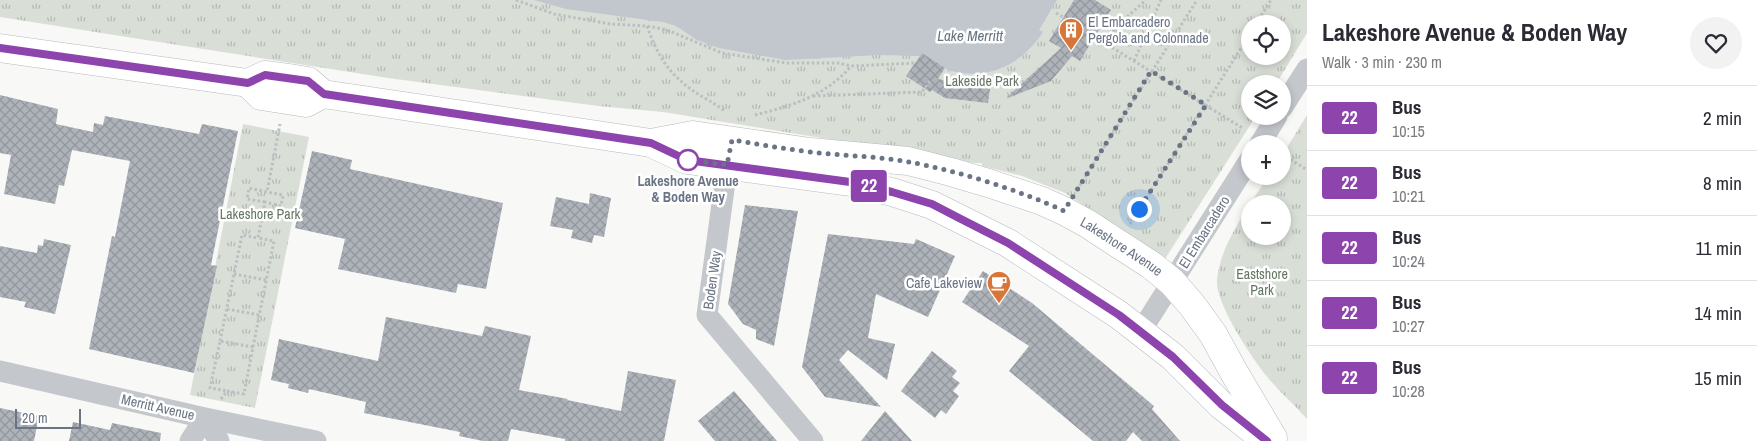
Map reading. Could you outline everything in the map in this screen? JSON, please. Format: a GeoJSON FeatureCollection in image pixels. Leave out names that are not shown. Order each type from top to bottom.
{"type":"FeatureCollection","features":[{"type":"Feature","properties":{"kind":"main road","name":"Lakeshore Avenue"},"geometry":{"type":"LineString","coordinates":[[0,48],[248,83],[261,96],[292,101],[306,103],[324,94],[651,143],[687,160],[729,153],[810,152],[908,162],[988,183],[1042,201],[1064,211],[1118,243],[1172,282],[1213,334],[1234,374],[1275,441]]}},
{"type":"Feature","properties":{"kind":"main road","name":"Lakeshore Avenue"},"geometry":{"type":"LineString","coordinates":[[729,153],[892,192],[932,204],[1008,243],[1067,280],[1141,331],[1173,357],[1222,405],[1267,441]]}},
{"type":"Feature","properties":{"kind":"street"},"geometry":{"type":"LineString","coordinates":[[1291,94],[1307,70]]}},
{"type":"Feature","properties":{"kind":"street"},"geometry":{"type":"LineString","coordinates":[[1254,135],[1266,125]]}},
{"type":"Feature","properties":{"kind":"street","name":"Boden Way"},"geometry":{"type":"LineString","coordinates":[[729,153],[707,315],[813,441]]}},
{"type":"Feature","properties":{"kind":"street","name":"El Embarcadero"},"geometry":{"type":"LineString","coordinates":[[1141,331],[1241,173]]}},
{"type":"Feature","properties":{"kind":"street","name":"Merritt Avenue"},"geometry":{"type":"LineString","coordinates":[[0,371],[205,418],[316,441]]}},
{"type":"Feature","properties":{"kind":"street"},"geometry":{"type":"LineString","coordinates":[[190,441],[205,418],[219,441]]}},
{"type":"Feature","properties":{"kind":"path"},"geometry":{"type":"LineString","coordinates":[[516,0],[564,16],[610,24],[648,26],[667,30],[722,53],[786,63],[838,63],[851,66],[916,63]]}},
{"type":"Feature","properties":{"kind":"path"},"geometry":{"type":"LineString","coordinates":[[1104,43],[1118,25],[1146,0]]}},
{"type":"Feature","properties":{"kind":"path"},"geometry":{"type":"LineString","coordinates":[[1134,61],[1161,0]]}},
{"type":"Feature","properties":{"kind":"path"},"geometry":{"type":"LineString","coordinates":[[1064,211],[1197,0]]}},
{"type":"Feature","properties":{"kind":"path"},"geometry":{"type":"LineString","coordinates":[[1262,15],[1271,0]]}},
{"type":"Feature","properties":{"kind":"path"},"geometry":{"type":"LineString","coordinates":[[1056,13],[1063,17]]}},
{"type":"Feature","properties":{"kind":"path"},"geometry":{"type":"LineString","coordinates":[[648,26],[655,48],[667,68],[693,91],[712,101],[725,111]]}},
{"type":"Feature","properties":{"kind":"path"},"geometry":{"type":"LineString","coordinates":[[1094,37],[1206,105],[1249,135]]}},
{"type":"Feature","properties":{"kind":"path"},"geometry":{"type":"LineString","coordinates":[[1130,224],[1241,49]]}},
{"type":"Feature","properties":{"kind":"path"},"geometry":{"type":"LineString","coordinates":[[755,115],[780,109],[813,96],[827,88],[851,66]]}},
{"type":"Feature","properties":{"kind":"path"},"geometry":{"type":"LineString","coordinates":[[813,96],[922,92],[932,79]]}},
{"type":"Feature","properties":{"kind":"path"},"geometry":{"type":"LineString","coordinates":[[267,192],[280,124]]}},
{"type":"Feature","properties":{"kind":"path"},"geometry":{"type":"LineString","coordinates":[[1291,160],[1307,170]]}},
{"type":"Feature","properties":{"kind":"path"},"geometry":{"type":"LineString","coordinates":[[249,188],[267,192],[284,195],[281,206],[247,199],[249,188]]}},
{"type":"Feature","properties":{"kind":"path"},"geometry":{"type":"LineString","coordinates":[[258,238],[265,202]]}},
{"type":"Feature","properties":{"kind":"path"},"geometry":{"type":"LineString","coordinates":[[242,234],[258,238],[274,241],[244,394],[210,388],[242,234]]}},
{"type":"Feature","properties":{"kind":"path"},"geometry":{"type":"LineString","coordinates":[[234,274],[266,280]]}},
{"type":"Feature","properties":{"kind":"path"},"geometry":{"type":"LineString","coordinates":[[227,309],[259,315]]}},
{"type":"Feature","properties":{"kind":"path"},"geometry":{"type":"LineString","coordinates":[[220,341],[252,347]]}},
{"type":"Feature","properties":{"kind":"path"},"geometry":{"type":"LineString","coordinates":[[205,418],[228,391]]}},
{"type":"Feature","properties":{"kind":"green space","name":"Lakeside Park"},"geometry":{"type":"Polygon","coordinates":[[[0,0],[1307,0],[1307,33],[1291,59],[1291,15],[1241,15],[1241,65],[1288,65],[1281,75],[1241,75],[1241,125],[1250,125],[1244,135],[1241,135],[1241,140],[1165,259],[1065,193],[1022,176],[982,166],[982,163],[663,112],[598,106],[388,78],[0,17],[0,0]]]}},
{"type":"Feature","properties":{"kind":"green space","name":"Eastshore Park"},"geometry":{"type":"Polygon","coordinates":[[[1307,115],[1307,419],[1263,372],[1232,324],[1221,300],[1217,280],[1219,269],[1221,259],[1241,219],[1241,245],[1291,245],[1291,195],[1256,195],[1262,185],[1291,185],[1291,141],[1307,115]]]}},
{"type":"Feature","properties":{"kind":"green space","name":"Lakeshore Park"},"geometry":{"type":"Polygon","coordinates":[[[243,124],[309,137],[255,408],[190,395],[243,124]]]}},
{"type":"Feature","properties":{"kind":"water","name":"Lake Merritt"},"geometry":{"type":"Polygon","coordinates":[[[534,0],[1057,0],[1039,30],[1043,32],[1026,53],[1004,67],[992,71],[966,73],[952,71],[940,66],[922,53],[920,56],[880,55],[785,60],[719,48],[697,40],[676,26],[663,22],[566,9],[534,0]]]}},
{"type":"Feature","properties":{"kind":"building"},"geometry":{"type":"Polygon","coordinates":[[[1074,0],[1095,0],[1111,10],[1080,61],[1072,56],[1051,81],[1008,98],[1061,48],[1049,41],[1074,0]]]}},
{"type":"Feature","properties":{"kind":"building"},"geometry":{"type":"Polygon","coordinates":[[[922,53],[945,68],[938,79],[990,89],[988,103],[945,98],[932,90],[930,92],[906,76],[922,53]]]}},
{"type":"Feature","properties":{"kind":"building"},"geometry":{"type":"Polygon","coordinates":[[[0,95],[58,109],[56,124],[93,132],[94,123],[103,125],[105,116],[199,134],[202,124],[238,131],[211,265],[217,266],[194,373],[89,349],[112,236],[115,237],[130,161],[72,150],[64,186],[59,185],[55,204],[4,194],[11,155],[0,153],[0,95]]]}},
{"type":"Feature","properties":{"kind":"building"},"geometry":{"type":"Polygon","coordinates":[[[312,151],[352,160],[350,169],[503,203],[486,289],[458,284],[456,293],[338,269],[345,239],[295,228],[312,151]]]}},
{"type":"Feature","properties":{"kind":"building"},"geometry":{"type":"Polygon","coordinates":[[[590,193],[611,198],[604,237],[594,235],[592,243],[571,238],[573,230],[550,226],[556,197],[589,204],[590,193]]]}},
{"type":"Feature","properties":{"kind":"building"},"geometry":{"type":"Polygon","coordinates":[[[745,205],[798,211],[774,346],[756,339],[756,330],[743,324],[728,304],[745,205]]]}},
{"type":"Feature","properties":{"kind":"building"},"geometry":{"type":"Polygon","coordinates":[[[828,234],[914,244],[916,239],[955,256],[928,317],[876,294],[868,338],[895,344],[887,380],[848,350],[839,360],[881,407],[825,397],[802,367],[828,234]]]}},
{"type":"Feature","properties":{"kind":"building"},"geometry":{"type":"Polygon","coordinates":[[[44,239],[71,245],[55,314],[24,307],[26,302],[0,297],[0,246],[37,253],[38,245],[43,246],[44,239]]]}},
{"type":"Feature","properties":{"kind":"building"},"geometry":{"type":"Polygon","coordinates":[[[983,271],[1032,303],[1154,406],[1152,409],[1180,441],[1142,441],[1133,432],[1126,441],[1093,441],[1009,371],[1029,346],[962,302],[983,271]]]}},
{"type":"Feature","properties":{"kind":"building"},"geometry":{"type":"Polygon","coordinates":[[[386,317],[482,336],[485,326],[531,336],[519,390],[621,411],[628,371],[676,380],[664,441],[565,441],[565,439],[511,429],[508,441],[483,441],[459,436],[460,432],[364,413],[366,402],[309,389],[308,393],[288,388],[289,384],[271,380],[279,339],[378,361],[386,317]]]}},
{"type":"Feature","properties":{"kind":"building"},"geometry":{"type":"Polygon","coordinates":[[[932,351],[957,371],[952,377],[960,383],[953,391],[959,396],[946,414],[941,410],[935,418],[901,391],[932,351]]]}},
{"type":"Feature","properties":{"kind":"building"},"geometry":{"type":"Polygon","coordinates":[[[734,391],[777,441],[715,441],[698,421],[734,391]]]}},
{"type":"Feature","properties":{"kind":"building"},"geometry":{"type":"Polygon","coordinates":[[[0,408],[39,416],[34,441],[0,441],[0,408]]]}},
{"type":"Feature","properties":{"kind":"building"},"geometry":{"type":"Polygon","coordinates":[[[885,411],[912,441],[861,441],[885,411]]]}},
{"type":"Feature","properties":{"kind":"building"},"geometry":{"type":"Polygon","coordinates":[[[73,422],[110,430],[112,423],[161,433],[160,441],[69,441],[73,422]]]}},
{"type":"Feature","properties":{"kind":"bus line","name":"22"},"geometry":{"type":"LineString","coordinates":[[0,48],[248,83],[265,75],[308,81],[324,94],[651,143],[687,160],[850,182],[932,204],[1008,243],[1119,315],[1173,357],[1222,405],[1267,441]]}},
{"type":"Feature","properties":{"kind":"place","name":"El Embarcadero Pergola and Colonnade"},"geometry":{"type":"Point","coordinates":[1071,51]}},
{"type":"Feature","properties":{"kind":"place","name":"Lakeshore Avenue & Boden Way"},"geometry":{"type":"Point","coordinates":[688,160]}},
{"type":"Feature","properties":{"kind":"place","name":"Cafe Lakeview"},"geometry":{"type":"Point","coordinates":[999,304]}},
{"type":"Feature","properties":{"kind":"route"},"geometry":{"type":"LineString","coordinates":[[688,160],[727,165],[732,140],[810,152],[908,162],[988,183],[1042,201],[1064,211],[1151,71],[1206,105],[1139,209]]}}]}
